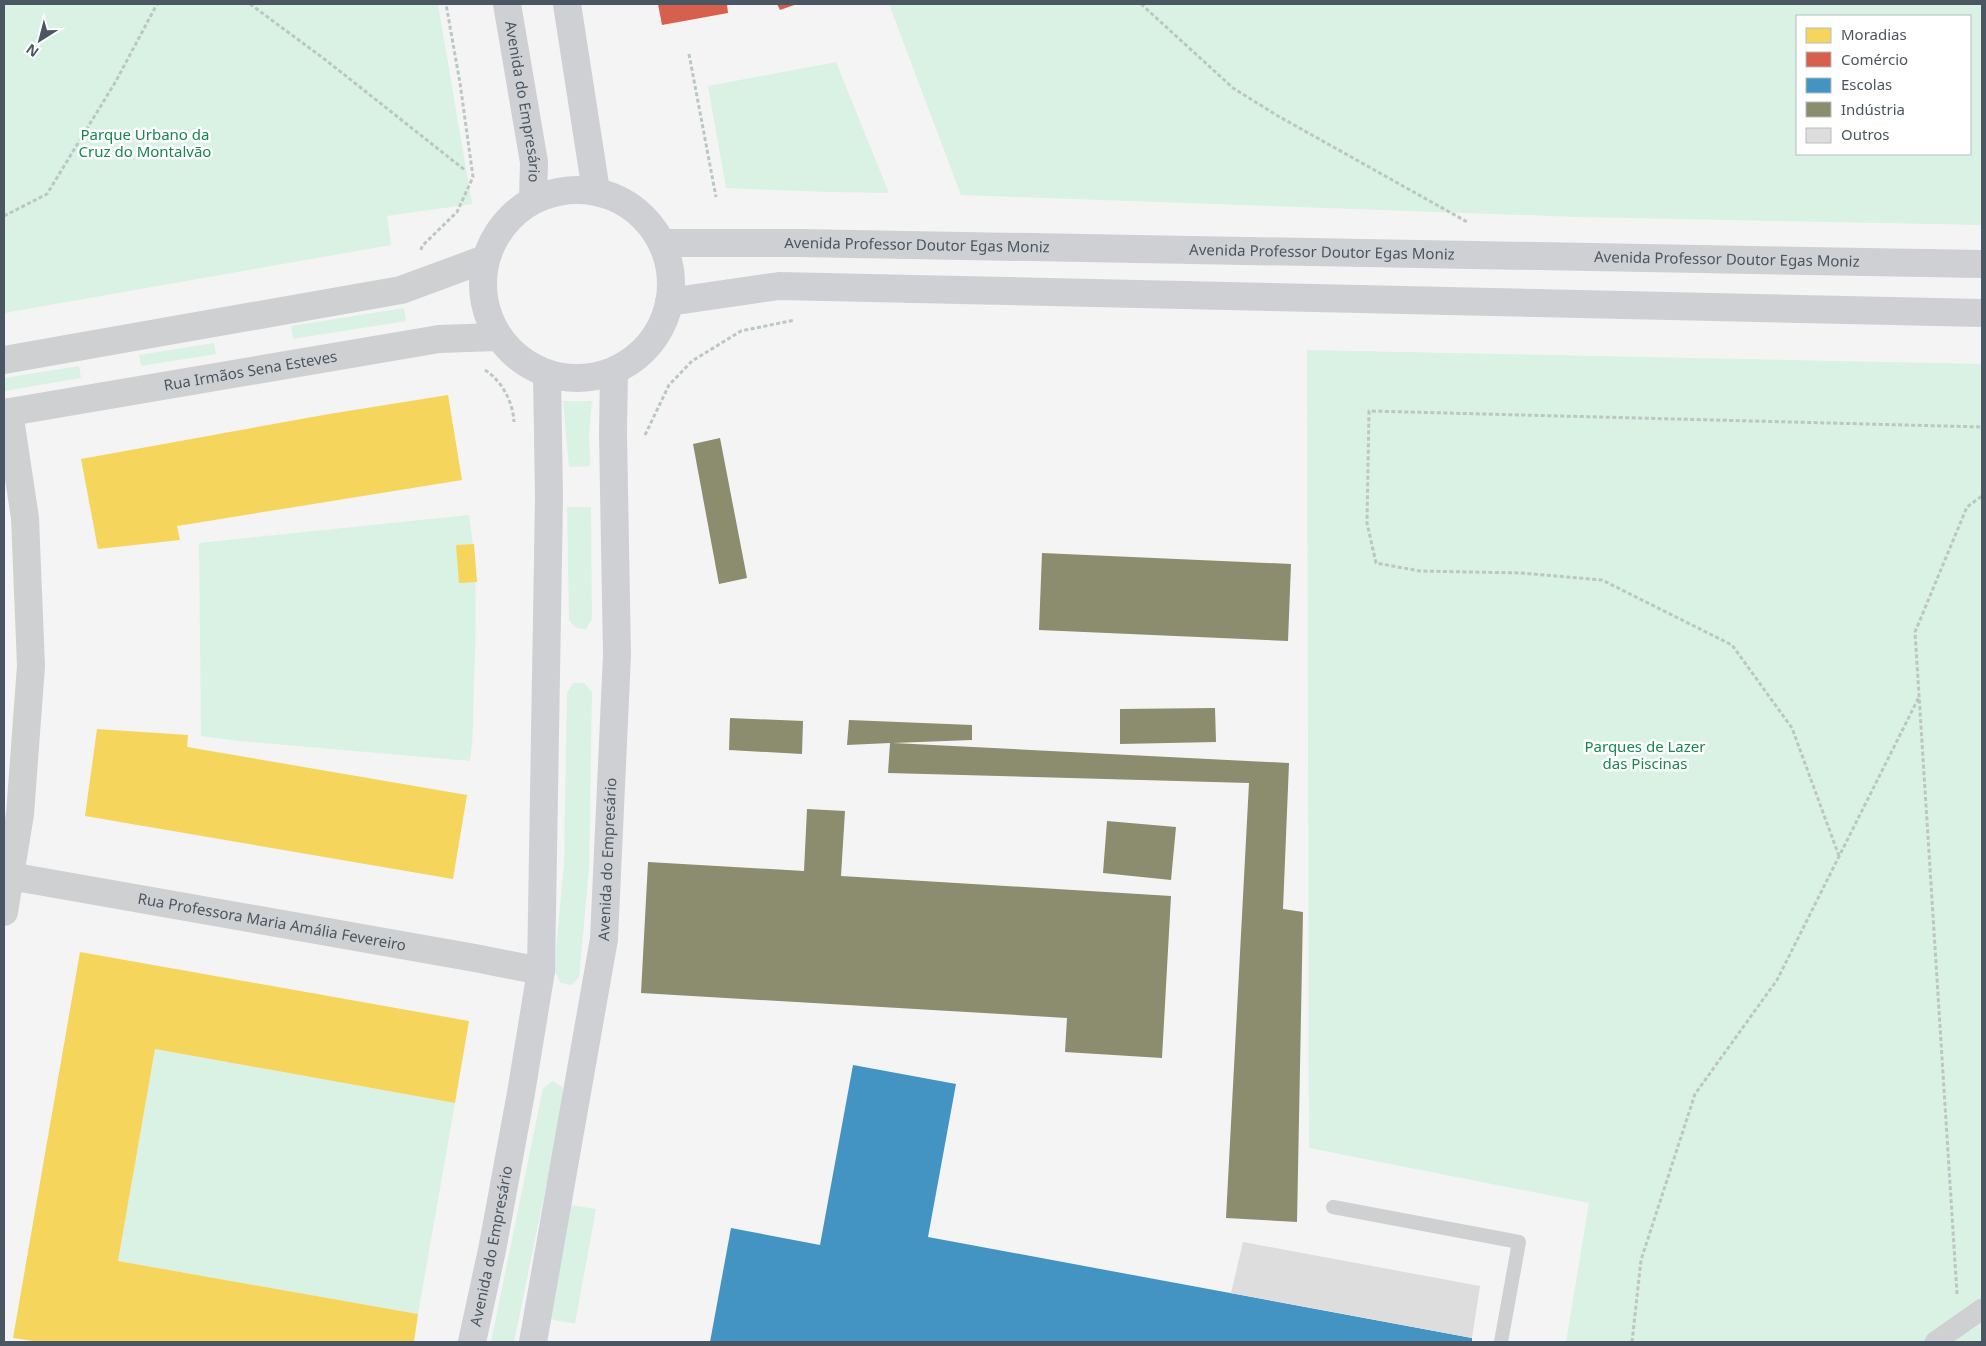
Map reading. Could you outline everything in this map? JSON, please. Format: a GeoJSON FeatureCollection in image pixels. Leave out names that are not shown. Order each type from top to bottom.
{"type":"FeatureCollection","features":[{"type":"Feature","properties":{"kind":"main road","name":"Avenida do Empresário"},"geometry":{"type":"LineString","coordinates":[[507,4],[534,162],[533,200]]}},
{"type":"Feature","properties":{"kind":"main road"},"geometry":{"type":"LineString","coordinates":[[567,4],[596,191]]}},
{"type":"Feature","properties":{"kind":"main road"},"geometry":{"type":"LineString","coordinates":[[576,189],[596,191],[633,208],[654,230],[662,243],[667,257],[671,287],[669,302],[665,317],[650,344],[625,365],[614,371],[595,376],[564,377],[548,374],[533,367],[508,348],[498,337],[490,322],[482,290],[485,258],[499,230],[520,208],[533,200],[546,194],[576,189]]}},
{"type":"Feature","properties":{"kind":"main road","name":"Avenida Professor Doutor Egas Moniz"},"geometry":{"type":"LineString","coordinates":[[662,243],[799,242],[1982,264]]}},
{"type":"Feature","properties":{"kind":"main road"},"geometry":{"type":"LineString","coordinates":[[669,302],[779,286],[1982,313]]}},
{"type":"Feature","properties":{"kind":"main road","name":"Avenida do Empresário"},"geometry":{"type":"LineString","coordinates":[[533,1342],[604,938],[617,655],[614,371]]}},
{"type":"Feature","properties":{"kind":"main road","name":"Avenida do Empresário"},"geometry":{"type":"LineString","coordinates":[[472,1342],[492,1250],[541,971],[549,498],[548,374]]}},
{"type":"Feature","properties":{"kind":"street"},"geometry":{"type":"LineString","coordinates":[[4,360],[401,290],[485,258]]}},
{"type":"Feature","properties":{"kind":"street","name":"Rua Irmãos Sena Esteves"},"geometry":{"type":"LineString","coordinates":[[6,413],[439,339],[498,337]]}},
{"type":"Feature","properties":{"kind":"street"},"geometry":{"type":"LineString","coordinates":[[4,912],[7,875],[20,814],[32,666],[24,518],[6,413]]}},
{"type":"Feature","properties":{"kind":"street","name":"Rua Professora Maria Amália Fevereiro"},"geometry":{"type":"LineString","coordinates":[[7,875],[541,971]]}},
{"type":"Feature","properties":{"kind":"street"},"geometry":{"type":"LineString","coordinates":[[1935,1342],[1982,1309]]}},
{"type":"Feature","properties":{"kind":"lane"},"geometry":{"type":"LineString","coordinates":[[1333,1207],[1518,1242],[1501,1342]]}},
{"type":"Feature","properties":{"kind":"path"},"geometry":{"type":"LineString","coordinates":[[4,216],[47,194],[116,81],[157,4]]}},
{"type":"Feature","properties":{"kind":"path"},"geometry":{"type":"LineString","coordinates":[[250,4],[466,171]]}},
{"type":"Feature","properties":{"kind":"path"},"geometry":{"type":"LineString","coordinates":[[421,254],[422,246],[458,212],[473,177],[460,83],[446,4]]}},
{"type":"Feature","properties":{"kind":"path"},"geometry":{"type":"LineString","coordinates":[[1141,4],[1233,88],[1303,130],[1469,223]]}},
{"type":"Feature","properties":{"kind":"path"},"geometry":{"type":"LineString","coordinates":[[689,54],[716,198]]}},
{"type":"Feature","properties":{"kind":"path"},"geometry":{"type":"LineString","coordinates":[[645,436],[669,385],[692,361],[741,331],[798,319]]}},
{"type":"Feature","properties":{"kind":"path"},"geometry":{"type":"LineString","coordinates":[[480,368],[488,372],[506,392],[513,413],[514,428]]}},
{"type":"Feature","properties":{"kind":"path"},"geometry":{"type":"LineString","coordinates":[[1839,856],[1792,728],[1732,645],[1602,580],[1521,573],[1420,571],[1376,563],[1367,523],[1369,411],[1982,427]]}},
{"type":"Feature","properties":{"kind":"path"},"geometry":{"type":"LineString","coordinates":[[1959,1326],[1915,632],[1967,507],[1982,496]]}},
{"type":"Feature","properties":{"kind":"path"},"geometry":{"type":"LineString","coordinates":[[1632,1342],[1641,1260],[1695,1094],[1777,980],[1919,697]]}},
{"type":"Feature","properties":{"kind":"green space","name":"Parque Urbano da Cruz do Montalvão"},"geometry":{"type":"Polygon","coordinates":[[[4,4],[438,4],[472,204],[387,216],[391,245],[4,313],[4,4]]]}},
{"type":"Feature","properties":{"kind":"green space"},"geometry":{"type":"Polygon","coordinates":[[[889,4],[1982,4],[1982,225],[1577,217],[961,195],[889,4]]]}},
{"type":"Feature","properties":{"kind":"green space"},"geometry":{"type":"Polygon","coordinates":[[[836,62],[889,193],[726,188],[708,86],[836,62]]]}},
{"type":"Feature","properties":{"kind":"green space"},"geometry":{"type":"Polygon","coordinates":[[[404,308],[406,321],[293,339],[291,326],[404,308]]]}},
{"type":"Feature","properties":{"kind":"green space"},"geometry":{"type":"Polygon","coordinates":[[[214,343],[216,354],[141,366],[139,355],[214,343]]]}},
{"type":"Feature","properties":{"kind":"green space","name":"Parques de Lazer das Piscinas"},"geometry":{"type":"Polygon","coordinates":[[[1307,350],[1982,364],[1982,1342],[1566,1342],[1589,1203],[1309,1148],[1307,350]]]}},
{"type":"Feature","properties":{"kind":"green space"},"geometry":{"type":"Polygon","coordinates":[[[79,366],[81,378],[4,391],[4,378],[79,366]]]}},
{"type":"Feature","properties":{"kind":"green space"},"geometry":{"type":"Polygon","coordinates":[[[563,401],[592,401],[589,434],[590,466],[569,467],[563,401]]]}},
{"type":"Feature","properties":{"kind":"green space"},"geometry":{"type":"Polygon","coordinates":[[[567,507],[591,507],[592,619],[586,629],[576,628],[569,620],[567,507]]]}},
{"type":"Feature","properties":{"kind":"green space"},"geometry":{"type":"Polygon","coordinates":[[[469,515],[474,556],[476,598],[473,721],[470,761],[201,736],[199,543],[469,515]]]}},
{"type":"Feature","properties":{"kind":"green space"},"geometry":{"type":"Polygon","coordinates":[[[573,683],[584,683],[592,692],[589,869],[579,977],[572,985],[561,983],[554,971],[564,864],[567,693],[573,683]]]}},
{"type":"Feature","properties":{"kind":"green space"},"geometry":{"type":"Polygon","coordinates":[[[155,1049],[455,1103],[418,1314],[118,1261],[155,1049]]]}},
{"type":"Feature","properties":{"kind":"green space"},"geometry":{"type":"Polygon","coordinates":[[[553,1081],[562,1087],[565,1094],[514,1342],[491,1342],[543,1088],[553,1081]]]}},
{"type":"Feature","properties":{"kind":"green space"},"geometry":{"type":"Polygon","coordinates":[[[571,1205],[596,1209],[575,1324],[549,1319],[571,1205]]]}},
{"type":"Feature","properties":{"kind":"building: Moradias"},"geometry":{"type":"Polygon","coordinates":[[[448,395],[462,480],[177,526],[180,540],[98,549],[81,459],[329,414],[448,395]]]}},
{"type":"Feature","properties":{"kind":"building: Moradias"},"geometry":{"type":"Polygon","coordinates":[[[474,544],[477,582],[459,583],[456,545],[474,544]]]}},
{"type":"Feature","properties":{"kind":"building: Moradias"},"geometry":{"type":"Polygon","coordinates":[[[97,729],[188,735],[187,747],[467,795],[453,879],[85,816],[97,729]]]}},
{"type":"Feature","properties":{"kind":"building: Moradias"},"geometry":{"type":"Polygon","coordinates":[[[80,952],[469,1021],[455,1103],[155,1049],[118,1261],[418,1314],[414,1342],[40,1342],[13,1338],[80,952]]]}},
{"type":"Feature","properties":{"kind":"building: Comércio"},"geometry":{"type":"Polygon","coordinates":[[[658,4],[727,4],[728,13],[662,25],[658,4]]]}},
{"type":"Feature","properties":{"kind":"building: Comércio"},"geometry":{"type":"Polygon","coordinates":[[[777,4],[797,4],[780,10],[777,4]]]}},
{"type":"Feature","properties":{"kind":"building: Escolas"},"geometry":{"type":"Polygon","coordinates":[[[853,1065],[956,1084],[928,1237],[1472,1338],[1472,1342],[710,1342],[731,1228],[820,1245],[853,1065]]]}},
{"type":"Feature","properties":{"kind":"building: Indústria"},"geometry":{"type":"Polygon","coordinates":[[[720,438],[747,578],[719,584],[693,444],[720,438]]]}},
{"type":"Feature","properties":{"kind":"building: Indústria"},"geometry":{"type":"Polygon","coordinates":[[[1042,553],[1291,564],[1288,641],[1039,630],[1042,553]]]}},
{"type":"Feature","properties":{"kind":"building: Indústria"},"geometry":{"type":"Polygon","coordinates":[[[1215,708],[1216,742],[1120,744],[1120,709],[1215,708]]]}},
{"type":"Feature","properties":{"kind":"building: Indústria"},"geometry":{"type":"Polygon","coordinates":[[[730,718],[803,721],[802,754],[729,750],[730,718]]]}},
{"type":"Feature","properties":{"kind":"building: Indústria"},"geometry":{"type":"Polygon","coordinates":[[[849,720],[972,725],[972,740],[893,743],[1289,763],[1283,909],[1303,912],[1297,1222],[1226,1218],[1249,783],[888,773],[890,743],[847,745],[849,720]]]}},
{"type":"Feature","properties":{"kind":"building: Indústria"},"geometry":{"type":"Polygon","coordinates":[[[807,809],[845,811],[841,876],[1171,896],[1162,1058],[1065,1052],[1067,1018],[641,993],[648,862],[804,871],[807,809]]]}},
{"type":"Feature","properties":{"kind":"building: Indústria"},"geometry":{"type":"Polygon","coordinates":[[[1107,821],[1176,827],[1171,880],[1103,873],[1107,821]]]}},
{"type":"Feature","properties":{"kind":"building: Outros"},"geometry":{"type":"Polygon","coordinates":[[[1243,1242],[1480,1286],[1472,1338],[1231,1293],[1243,1242]]]}}]}
